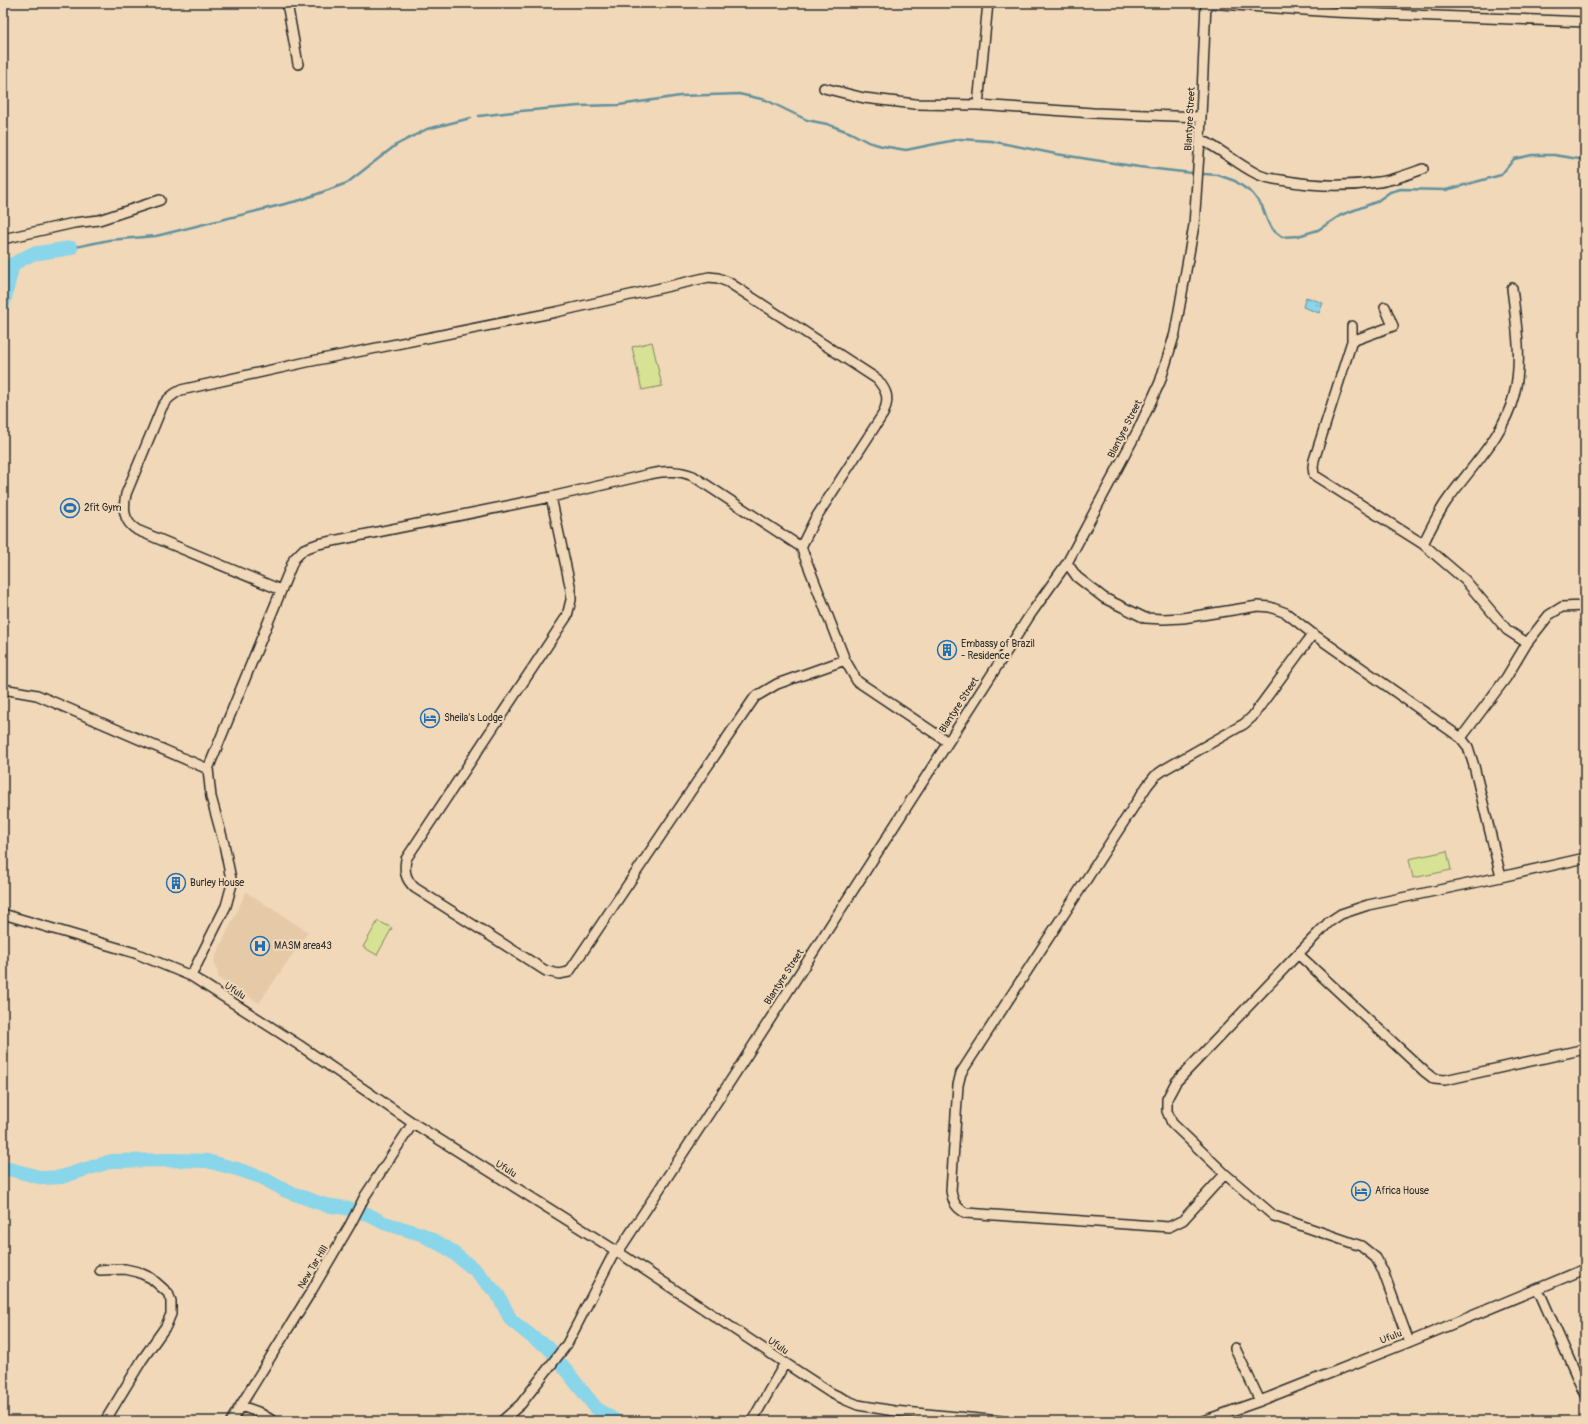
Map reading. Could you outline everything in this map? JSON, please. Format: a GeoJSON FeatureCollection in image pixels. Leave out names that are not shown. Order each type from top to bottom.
{"type":"FeatureCollection","features":[{"type":"Feature","properties":{"kind":"street"},"geometry":{"type":"LineString","coordinates":[[287,3],[298,64]]}},
{"type":"Feature","properties":{"kind":"street"},"geometry":{"type":"LineString","coordinates":[[978,105],[988,3]]}},
{"type":"Feature","properties":{"kind":"street"},"geometry":{"type":"LineString","coordinates":[[1206,3],[1334,12],[1585,22]]}},
{"type":"Feature","properties":{"kind":"street","name":"Blantyre Street"},"geometry":{"type":"LineString","coordinates":[[502,1421],[521,1404],[567,1344],[617,1251],[735,1074],[1030,615],[1067,563],[1138,430],[1155,394],[1174,334],[1194,225],[1200,140],[1206,3]]}},
{"type":"Feature","properties":{"kind":"street"},"geometry":{"type":"LineString","coordinates":[[824,88],[864,98],[908,103],[978,105],[1201,117]]}},
{"type":"Feature","properties":{"kind":"street"},"geometry":{"type":"LineString","coordinates":[[1200,140],[1215,147],[1257,174],[1267,178],[1298,183],[1326,185],[1379,182],[1423,169]]}},
{"type":"Feature","properties":{"kind":"street"},"geometry":{"type":"LineString","coordinates":[[3,238],[74,223],[99,220],[160,200]]}},
{"type":"Feature","properties":{"kind":"street"},"geometry":{"type":"LineString","coordinates":[[281,590],[137,530],[132,527],[126,518],[124,507],[126,494],[162,406],[174,393],[181,390],[307,362],[556,312],[702,278],[718,278],[739,289],[876,378],[884,387],[887,395],[887,405],[883,414],[815,519],[801,547]]}},
{"type":"Feature","properties":{"kind":"street"},"geometry":{"type":"LineString","coordinates":[[1423,544],[1445,503],[1491,442],[1510,409],[1515,393],[1518,344],[1512,288]]}},
{"type":"Feature","properties":{"kind":"street"},"geometry":{"type":"LineString","coordinates":[[1385,307],[1394,326]]}},
{"type":"Feature","properties":{"kind":"street"},"geometry":{"type":"LineString","coordinates":[[1352,341],[1403,323]]}},
{"type":"Feature","properties":{"kind":"street"},"geometry":{"type":"LineString","coordinates":[[1352,326],[1352,341],[1314,460],[1314,475],[1423,544],[1465,580],[1507,630],[1528,643]]}},
{"type":"Feature","properties":{"kind":"street"},"geometry":{"type":"LineString","coordinates":[[191,976],[226,906],[232,884],[224,844],[211,797],[208,769],[294,560],[304,549],[311,546],[551,497],[650,474],[669,471],[682,472],[693,476],[795,541],[801,547],[845,660],[857,682],[948,742]]}},
{"type":"Feature","properties":{"kind":"street"},"geometry":{"type":"LineString","coordinates":[[551,497],[571,590],[571,600],[567,616],[406,859],[404,870],[409,882],[415,888],[546,971],[559,974],[569,972],[706,767],[756,697],[777,684],[845,660]]}},
{"type":"Feature","properties":{"kind":"street"},"geometry":{"type":"LineString","coordinates":[[1067,563],[1076,577],[1104,598],[1145,618],[1183,618],[1258,606],[1270,607],[1286,613],[1461,738],[1468,747],[1472,760],[1501,877]]}},
{"type":"Feature","properties":{"kind":"street"},"geometry":{"type":"LineString","coordinates":[[1461,738],[1506,678],[1543,621],[1554,611],[1562,607],[1585,606]]}},
{"type":"Feature","properties":{"kind":"street"},"geometry":{"type":"LineString","coordinates":[[1225,1174],[1183,1220],[1169,1227],[966,1213],[960,1210],[955,1204],[951,1191],[958,1085],[961,1073],[1113,838],[1155,776],[1244,724],[1252,717],[1314,634]]}},
{"type":"Feature","properties":{"kind":"street"},"geometry":{"type":"LineString","coordinates":[[3,689],[37,695],[208,769]]}},
{"type":"Feature","properties":{"kind":"street"},"geometry":{"type":"LineString","coordinates":[[1409,1342],[1384,1271],[1372,1253],[1361,1246],[1274,1216],[1225,1174],[1172,1123],[1166,1105],[1168,1093],[1176,1082],[1298,954],[1329,922],[1341,914],[1368,905],[1585,858]]}},
{"type":"Feature","properties":{"kind":"street","name":"Ufulu"},"geometry":{"type":"LineString","coordinates":[[3,914],[135,953],[191,976],[299,1045],[413,1123],[617,1251],[831,1393],[858,1405],[900,1412],[1001,1421]]}},
{"type":"Feature","properties":{"kind":"street"},"geometry":{"type":"LineString","coordinates":[[1298,954],[1434,1079],[1445,1080],[1585,1049]]}},
{"type":"Feature","properties":{"kind":"street","name":"New Tar Hill"},"geometry":{"type":"LineString","coordinates":[[231,1421],[350,1225],[365,1196],[413,1123]]}},
{"type":"Feature","properties":{"kind":"street"},"geometry":{"type":"LineString","coordinates":[[100,1270],[125,1269],[138,1272],[151,1278],[168,1294],[172,1301],[171,1314],[166,1326],[142,1360],[105,1421]]}},
{"type":"Feature","properties":{"kind":"street","name":"Ufulu"},"geometry":{"type":"LineString","coordinates":[[1203,1421],[1260,1401],[1409,1342],[1585,1269]]}},
{"type":"Feature","properties":{"kind":"street"},"geometry":{"type":"LineString","coordinates":[[1538,1289],[1585,1395]]}},
{"type":"Feature","properties":{"kind":"street"},"geometry":{"type":"LineString","coordinates":[[1235,1348],[1260,1401]]}},
{"type":"Feature","properties":{"kind":"street"},"geometry":{"type":"LineString","coordinates":[[752,1421],[785,1363]]}},
{"type":"Feature","properties":{"kind":"street"},"geometry":{"type":"LineString","coordinates":[[240,1406],[258,1412],[273,1421]]}},
{"type":"Feature","properties":{"kind":"shaded area","name":"MASM area43"},"geometry":{"type":"Polygon","coordinates":[[[246,892],[308,932],[259,1003],[219,979],[214,960],[246,892]]]}},
{"type":"Feature","properties":{"kind":"green space"},"geometry":{"type":"Polygon","coordinates":[[[652,342],[662,386],[642,390],[632,347],[652,342]]]}},
{"type":"Feature","properties":{"kind":"green space"},"geometry":{"type":"Polygon","coordinates":[[[1447,851],[1451,870],[1413,878],[1409,859],[1447,851]]]}},
{"type":"Feature","properties":{"kind":"green space"},"geometry":{"type":"Polygon","coordinates":[[[378,921],[392,928],[377,955],[363,947],[378,921]]]}},
{"type":"Feature","properties":{"kind":"water"},"geometry":{"type":"Polygon","coordinates":[[[1306,297],[1323,303],[1319,313],[1303,307],[1306,297]]]}},
{"type":"Feature","properties":{"kind":"waterway"},"geometry":{"type":"LineString","coordinates":[[479,116],[579,106],[619,105],[680,96],[739,94],[766,100],[807,120],[827,124],[851,133],[868,142],[882,146],[906,150],[960,139],[991,141],[1056,154],[1139,167],[1192,173]]}},
{"type":"Feature","properties":{"kind":"waterway"},"geometry":{"type":"LineString","coordinates":[[71,248],[109,240],[156,236],[301,200],[347,183],[396,145],[427,129],[471,118]]}},
{"type":"Feature","properties":{"kind":"waterway"},"geometry":{"type":"LineString","coordinates":[[1204,174],[1218,175],[1235,181],[1252,193],[1262,206],[1267,220],[1273,230],[1282,237],[1298,236],[1318,230],[1341,215],[1376,202],[1390,192],[1401,189],[1446,190],[1501,175],[1514,159],[1532,155],[1554,155],[1585,160]]}},
{"type":"Feature","properties":{"kind":"waterway"},"geometry":{"type":"LineString","coordinates":[[3,305],[13,264],[32,254],[71,248]]}},
{"type":"Feature","properties":{"kind":"waterway"},"geometry":{"type":"LineString","coordinates":[[3,1170],[9,1169],[43,1178],[61,1177],[112,1161],[174,1160],[207,1161],[237,1169],[263,1178],[286,1191],[325,1205],[346,1208],[367,1214],[384,1223],[421,1234],[447,1248],[475,1270],[498,1295],[511,1320],[536,1340],[547,1346],[552,1352]]}},
{"type":"Feature","properties":{"kind":"waterway"},"geometry":{"type":"LineString","coordinates":[[557,1359],[596,1408],[616,1421]]}},
{"type":"Feature","properties":{"kind":"waterway"},"geometry":{"type":"LineString","coordinates":[[604,1421],[606,1414]]}},
{"type":"Feature","properties":{"kind":"place","name":"2fit Gym"},"geometry":{"type":"Point","coordinates":[70,508]}},
{"type":"Feature","properties":{"kind":"place","name":"Embassy of Brazil - Residence"},"geometry":{"type":"Point","coordinates":[947,650]}},
{"type":"Feature","properties":{"kind":"place","name":"Sheila's Lodge"},"geometry":{"type":"Point","coordinates":[430,718]}},
{"type":"Feature","properties":{"kind":"place","name":"Burley House"},"geometry":{"type":"Point","coordinates":[176,883]}},
{"type":"Feature","properties":{"kind":"place","name":"MASM area43"},"geometry":{"type":"Point","coordinates":[260,946]}},
{"type":"Feature","properties":{"kind":"place","name":"Africa House"},"geometry":{"type":"Point","coordinates":[1361,1191]}}]}
